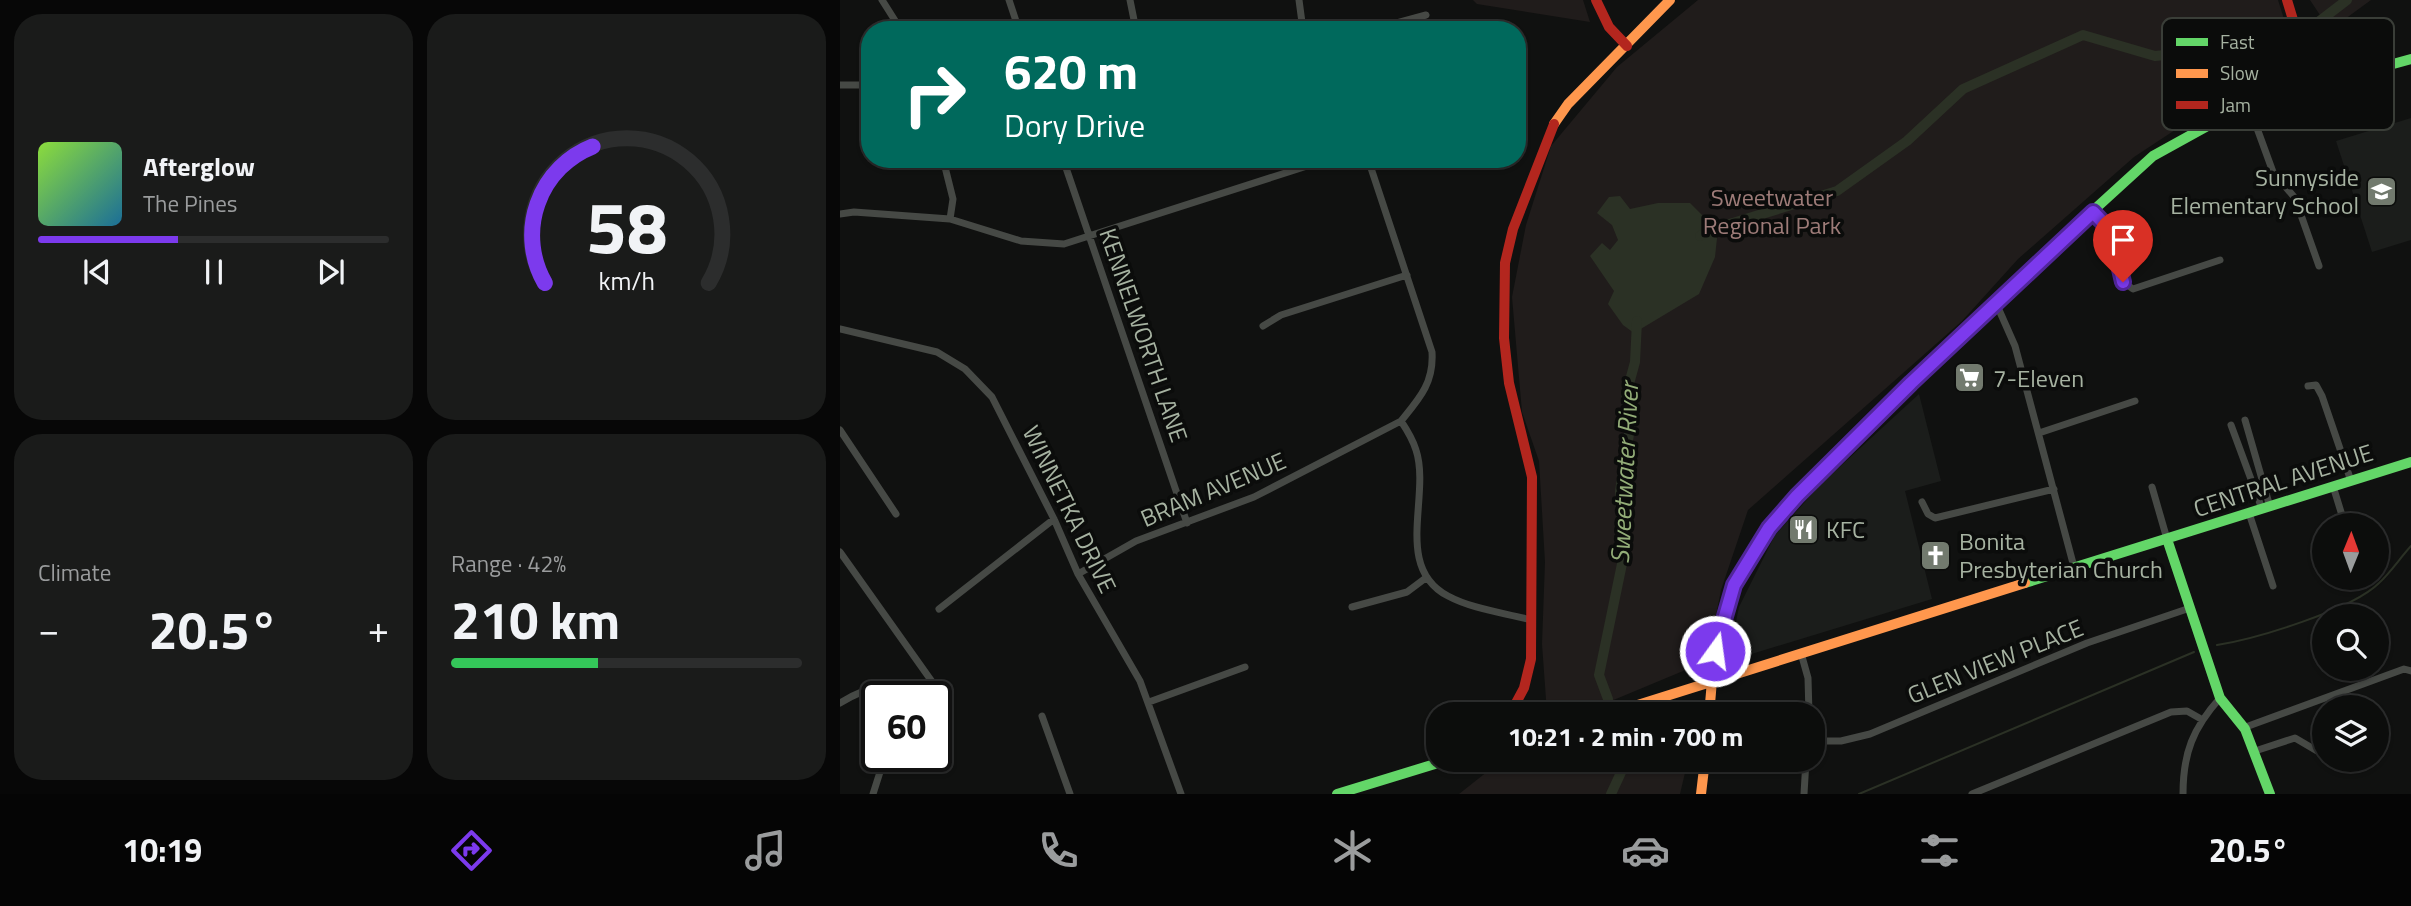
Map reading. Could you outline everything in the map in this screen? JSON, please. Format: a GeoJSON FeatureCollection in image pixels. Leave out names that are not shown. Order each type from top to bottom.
{"type":"FeatureCollection","features":[{"type":"Feature","properties":{"kind":"main road"},"geometry":{"type":"LineString","coordinates":[[1596,0],[1609,27],[1627,46]]}},
{"type":"Feature","properties":{"kind":"main road"},"geometry":{"type":"LineString","coordinates":[[1516,702],[1529,673],[1532,477],[1509,383],[1504,338],[1505,263],[1513,229],[1549,131],[1568,104],[1670,0]]}},
{"type":"Feature","properties":{"kind":"main road"},"geometry":{"type":"LineString","coordinates":[[2287,0],[2293,18]]}},
{"type":"Feature","properties":{"kind":"main road"},"geometry":{"type":"LineString","coordinates":[[2394,64],[2411,59]]}},
{"type":"Feature","properties":{"kind":"main road"},"geometry":{"type":"LineString","coordinates":[[1710,702],[1715,651],[1727,603],[1769,528],[1820,472],[2153,156],[2197,130]]}},
{"type":"Feature","properties":{"kind":"main road","name":"CENTRAL AVENUE"},"geometry":{"type":"LineString","coordinates":[[1647,702],[2411,462]]}},
{"type":"Feature","properties":{"kind":"main road"},"geometry":{"type":"LineString","coordinates":[[2167,539],[2220,698],[2255,751],[2270,794]]}},
{"type":"Feature","properties":{"kind":"main road"},"geometry":{"type":"LineString","coordinates":[[1337,794],[1426,767]]}},
{"type":"Feature","properties":{"kind":"main road"},"geometry":{"type":"LineString","coordinates":[[1701,794],[1703,772]]}},
{"type":"Feature","properties":{"kind":"street"},"geometry":{"type":"LineString","coordinates":[[882,0],[895,21]]}},
{"type":"Feature","properties":{"kind":"street"},"geometry":{"type":"LineString","coordinates":[[1009,0],[1016,21]]}},
{"type":"Feature","properties":{"kind":"street"},"geometry":{"type":"LineString","coordinates":[[1130,0],[1134,21]]}},
{"type":"Feature","properties":{"kind":"street"},"geometry":{"type":"LineString","coordinates":[[1298,0],[1302,21]]}},
{"type":"Feature","properties":{"kind":"street"},"geometry":{"type":"LineString","coordinates":[[1404,21],[1426,15]]}},
{"type":"Feature","properties":{"kind":"street"},"geometry":{"type":"LineString","coordinates":[[840,85],[861,85]]}},
{"type":"Feature","properties":{"kind":"street"},"geometry":{"type":"LineString","coordinates":[[2258,130],[2273,172],[2295,198],[2319,266]]}},
{"type":"Feature","properties":{"kind":"street"},"geometry":{"type":"LineString","coordinates":[[945,168],[953,199],[950,219]]}},
{"type":"Feature","properties":{"kind":"street","name":"KENNELWORTH LANE"},"geometry":{"type":"LineString","coordinates":[[1066,168],[1187,523]]}},
{"type":"Feature","properties":{"kind":"street"},"geometry":{"type":"LineString","coordinates":[[840,214],[855,212],[950,219],[1037,244],[1065,244],[1301,168]]}},
{"type":"Feature","properties":{"kind":"street"},"geometry":{"type":"LineString","coordinates":[[1371,168],[1432,352],[1432,364],[1422,396],[1401,422],[1418,460],[1418,554],[1427,577],[1436,588],[1455,599],[1531,620]]}},
{"type":"Feature","properties":{"kind":"street"},"geometry":{"type":"LineString","coordinates":[[2093,212],[2111,231],[2123,282],[2133,289],[2220,260]]}},
{"type":"Feature","properties":{"kind":"street"},"geometry":{"type":"LineString","coordinates":[[1263,326],[1281,315],[1407,275]]}},
{"type":"Feature","properties":{"kind":"street"},"geometry":{"type":"LineString","coordinates":[[1996,303],[2008,324],[2074,568]]}},
{"type":"Feature","properties":{"kind":"street","name":"WINNETKA DRIVE"},"geometry":{"type":"LineString","coordinates":[[840,329],[926,348],[956,363],[974,377],[997,405],[1054,519],[1077,574],[1149,702],[1181,794]]}},
{"type":"Feature","properties":{"kind":"street"},"geometry":{"type":"LineString","coordinates":[[2308,386],[2316,385],[2322,396],[2351,481]]}},
{"type":"Feature","properties":{"kind":"street"},"geometry":{"type":"LineString","coordinates":[[2039,433],[2135,401]]}},
{"type":"Feature","properties":{"kind":"street"},"geometry":{"type":"LineString","coordinates":[[2245,420],[2266,508]]}},
{"type":"Feature","properties":{"kind":"street","name":"BRAM AVENUE"},"geometry":{"type":"LineString","coordinates":[[1077,574],[1136,541],[1254,497],[1401,422]]}},
{"type":"Feature","properties":{"kind":"street"},"geometry":{"type":"LineString","coordinates":[[2231,425],[2266,508]]}},
{"type":"Feature","properties":{"kind":"street"},"geometry":{"type":"LineString","coordinates":[[840,430],[896,514]]}},
{"type":"Feature","properties":{"kind":"street"},"geometry":{"type":"LineString","coordinates":[[2333,486],[2341,513]]}},
{"type":"Feature","properties":{"kind":"street","name":"CENTRAL AVENUE"},"geometry":{"type":"LineString","coordinates":[[2152,487],[2167,539]]}},
{"type":"Feature","properties":{"kind":"street"},"geometry":{"type":"LineString","coordinates":[[1922,502],[1928,514],[1935,518],[2054,489]]}},
{"type":"Feature","properties":{"kind":"street"},"geometry":{"type":"LineString","coordinates":[[2249,513],[2273,586]]}},
{"type":"Feature","properties":{"kind":"street"},"geometry":{"type":"LineString","coordinates":[[939,609],[1054,519]]}},
{"type":"Feature","properties":{"kind":"street"},"geometry":{"type":"LineString","coordinates":[[840,551],[932,681]]}},
{"type":"Feature","properties":{"kind":"street"},"geometry":{"type":"LineString","coordinates":[[1352,607],[1407,592],[1427,577]]}},
{"type":"Feature","properties":{"kind":"street","name":"GLEN VIEW PLACE"},"geometry":{"type":"LineString","coordinates":[[1825,741],[1841,741],[1870,734],[2082,645],[2190,608]]}},
{"type":"Feature","properties":{"kind":"street"},"geometry":{"type":"LineString","coordinates":[[1801,653],[1808,678],[1809,702]]}},
{"type":"Feature","properties":{"kind":"street"},"geometry":{"type":"LineString","coordinates":[[1149,702],[1245,667]]}},
{"type":"Feature","properties":{"kind":"street"},"geometry":{"type":"LineString","coordinates":[[2242,728],[2404,669],[2411,671]]}},
{"type":"Feature","properties":{"kind":"street"},"geometry":{"type":"LineString","coordinates":[[840,703],[861,692]]}},
{"type":"Feature","properties":{"kind":"street"},"geometry":{"type":"LineString","coordinates":[[2183,794],[2189,750],[2201,719],[2220,698]]}},
{"type":"Feature","properties":{"kind":"street"},"geometry":{"type":"LineString","coordinates":[[1972,794],[2171,712],[2187,711],[2201,719]]}},
{"type":"Feature","properties":{"kind":"street"},"geometry":{"type":"LineString","coordinates":[[1042,716],[1070,794]]}},
{"type":"Feature","properties":{"kind":"street"},"geometry":{"type":"LineString","coordinates":[[2255,751],[2295,738],[2312,748]]}},
{"type":"Feature","properties":{"kind":"street"},"geometry":{"type":"LineString","coordinates":[[873,794],[880,772]]}},
{"type":"Feature","properties":{"kind":"street"},"geometry":{"type":"LineString","coordinates":[[1804,794],[1805,772]]}},
{"type":"Feature","properties":{"kind":"shaded area","name":"Sunnyside Elementary School"},"geometry":{"type":"Polygon","coordinates":[[[2411,118],[2411,240],[2372,252],[2336,141],[2372,130],[2394,130],[2394,123],[2411,118]]]}},
{"type":"Feature","properties":{"kind":"shaded area"},"geometry":{"type":"Polygon","coordinates":[[[1620,196],[1630,209],[1658,203],[1690,203],[1706,219],[1717,238],[1715,257],[1699,294],[1634,333],[1623,325],[1608,304],[1614,291],[1590,256],[1602,243],[1610,250],[1618,240],[1612,225],[1597,213],[1609,197],[1620,196]]]}},
{"type":"Feature","properties":{"kind":"shaded area"},"geometry":{"type":"Polygon","coordinates":[[[1919,394],[1941,481],[1905,491],[1932,599],[1732,660],[1730,651],[1739,607],[1775,535],[1822,483],[1919,394]]]}},
{"type":"Feature","properties":{"kind":"green space"},"geometry":{"type":"Polygon","coordinates":[[[1473,0],[1583,0],[1590,22],[1477,4],[1473,0]]]}},
{"type":"Feature","properties":{"kind":"green space","name":"Sweetwater Regional Park"},"geometry":{"type":"Polygon","coordinates":[[[1698,0],[2278,0],[2284,18],[2162,18],[2162,130],[2175,130],[2134,157],[2018,259],[1962,321],[1748,510],[1721,590],[1707,661],[1609,702],[1546,702],[1542,644],[1545,562],[1539,461],[1522,412],[1512,297],[1526,225],[1551,146],[1617,67],[1698,0]]]}},
{"type":"Feature","properties":{"kind":"green space"},"geometry":{"type":"Polygon","coordinates":[[[2310,0],[2371,0],[2346,18],[2322,18],[2310,0]]]}},
{"type":"Feature","properties":{"kind":"green space"},"geometry":{"type":"Polygon","coordinates":[[[1487,772],[1685,772],[1680,794],[1459,794],[1487,772]]]}},
{"type":"Feature","properties":{"kind":"waterway","name":"Sweetwater River"},"geometry":{"type":"LineString","coordinates":[[2324,18],[2347,0]]}},
{"type":"Feature","properties":{"kind":"waterway","name":"Sweetwater River"},"geometry":{"type":"LineString","coordinates":[[1700,236],[1710,230],[1837,191],[1907,141],[1963,89],[2083,35],[2155,56],[2162,55]]}},
{"type":"Feature","properties":{"kind":"waterway","name":"Sweetwater River"},"geometry":{"type":"LineString","coordinates":[[1608,699],[1599,675],[1623,559],[1620,491],[1630,428],[1626,395],[1635,362],[1637,321]]}},
{"type":"Feature","properties":{"kind":"waterway"},"geometry":{"type":"LineString","coordinates":[[2217,645],[2278,630],[2348,603],[2379,583],[2411,546]]}},
{"type":"Feature","properties":{"kind":"waterway"},"geometry":{"type":"LineString","coordinates":[[1859,794],[2194,652]]}},
{"type":"Feature","properties":{"kind":"waterway","name":"Sweetwater River"},"geometry":{"type":"LineString","coordinates":[[1611,794],[1621,772]]}},
{"type":"Feature","properties":{"kind":"traffic: fast"},"geometry":{"type":"LineString","coordinates":[[2394,64],[2411,59]]}},
{"type":"Feature","properties":{"kind":"traffic: fast"},"geometry":{"type":"LineString","coordinates":[[1818,475],[2062,239],[2153,156],[2200,130]]}},
{"type":"Feature","properties":{"kind":"traffic: fast"},"geometry":{"type":"LineString","coordinates":[[2025,583],[2411,462]]}},
{"type":"Feature","properties":{"kind":"traffic: fast"},"geometry":{"type":"LineString","coordinates":[[2167,539],[2220,698],[2245,729],[2270,794]]}},
{"type":"Feature","properties":{"kind":"traffic: fast"},"geometry":{"type":"LineString","coordinates":[[1337,794],[1426,767]]}},
{"type":"Feature","properties":{"kind":"traffic: slow"},"geometry":{"type":"LineString","coordinates":[[1554,124],[1568,104],[1670,0]]}},
{"type":"Feature","properties":{"kind":"traffic: slow"},"geometry":{"type":"LineString","coordinates":[[1710,702],[1719,629],[1735,584],[1766,534],[1818,475]]}},
{"type":"Feature","properties":{"kind":"traffic: slow"},"geometry":{"type":"LineString","coordinates":[[1647,702],[2025,583]]}},
{"type":"Feature","properties":{"kind":"traffic: slow"},"geometry":{"type":"LineString","coordinates":[[1701,794],[1704,772]]}},
{"type":"Feature","properties":{"kind":"traffic: jam"},"geometry":{"type":"LineString","coordinates":[[1596,0],[1609,27],[1627,46]]}},
{"type":"Feature","properties":{"kind":"traffic: jam"},"geometry":{"type":"LineString","coordinates":[[2287,0],[2292,18]]}},
{"type":"Feature","properties":{"kind":"traffic: jam"},"geometry":{"type":"LineString","coordinates":[[1516,702],[1524,688],[1531,659],[1532,477],[1509,383],[1504,338],[1505,263],[1513,229],[1554,124]]}},
{"type":"Feature","properties":{"kind":"place","name":"Sunnyside Elementary School"},"geometry":{"type":"Point","coordinates":[2382,191]}},
{"type":"Feature","properties":{"kind":"place","name":"7-Eleven"},"geometry":{"type":"Point","coordinates":[1970,378]}},
{"type":"Feature","properties":{"kind":"place","name":"KFC"},"geometry":{"type":"Point","coordinates":[1803,529]}},
{"type":"Feature","properties":{"kind":"place","name":"Bonita Presbyterian Church"},"geometry":{"type":"Point","coordinates":[1936,555]}},
{"type":"Feature","properties":{"kind":"route"},"geometry":{"type":"LineString","coordinates":[[1715,651],[1734,585],[1769,528],[1797,496],[1911,383],[2093,212],[2111,231],[2123,282]]}}]}
